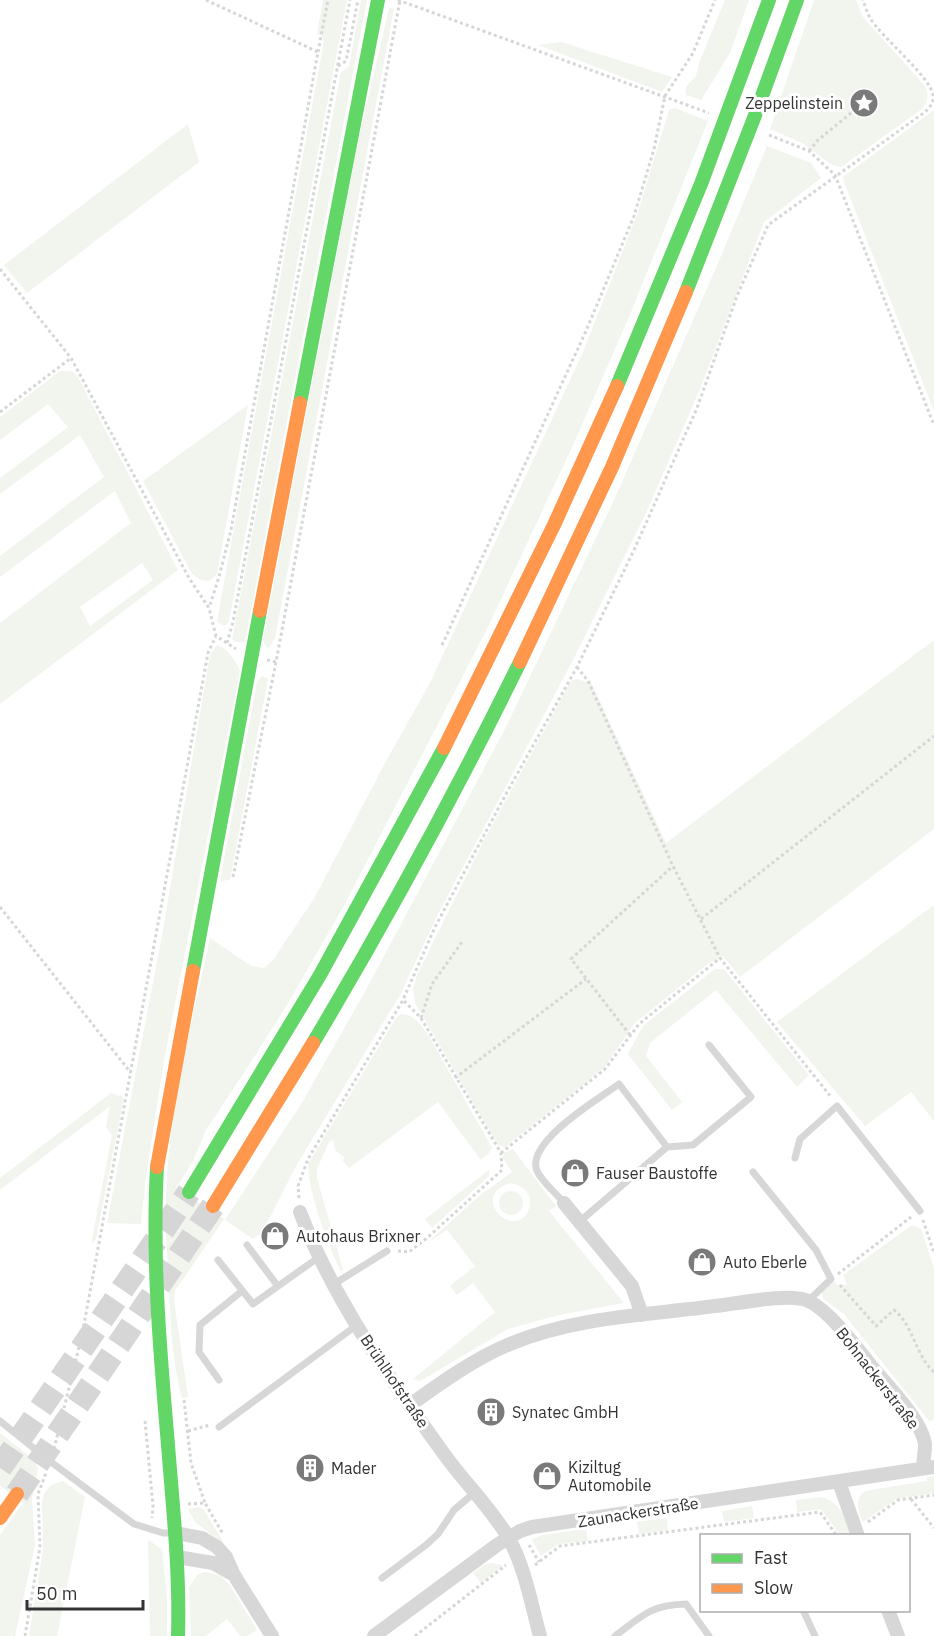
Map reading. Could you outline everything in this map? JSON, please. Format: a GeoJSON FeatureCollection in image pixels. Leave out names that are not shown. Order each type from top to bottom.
{"type":"FeatureCollection","features":[{"type":"Feature","properties":{"kind":"main road"},"geometry":{"type":"LineString","coordinates":[[178,1636],[176,1533],[155,1267],[155,1200],[158,1162],[251,657],[378,0]]}},
{"type":"Feature","properties":{"kind":"main road"},"geometry":{"type":"LineString","coordinates":[[189,1192],[291,1026],[353,919],[450,738],[523,593],[634,348],[709,163],[769,0]]}},
{"type":"Feature","properties":{"kind":"main road"},"geometry":{"type":"LineString","coordinates":[[213,1206],[387,914],[526,649],[606,479],[659,358],[743,150],[797,0]]}},
{"type":"Feature","properties":{"kind":"main road"},"geometry":{"type":"LineString","coordinates":[[0,1518],[17,1494]]}},
{"type":"Feature","properties":{"kind":"street"},"geometry":{"type":"LineString","coordinates":[[564,1203],[632,1286],[642,1315]]}},
{"type":"Feature","properties":{"kind":"street","name":"Brühlhofstraße"},"geometry":{"type":"LineString","coordinates":[[300,1212],[319,1257],[357,1324],[410,1406],[508,1538],[523,1573],[540,1636]]}},
{"type":"Feature","properties":{"kind":"street"},"geometry":{"type":"LineString","coordinates":[[410,1406],[473,1362],[512,1343],[567,1327],[642,1315],[774,1299],[800,1298],[808,1301]]}},
{"type":"Feature","properties":{"kind":"street","name":"Bohnackerstraße"},"geometry":{"type":"LineString","coordinates":[[808,1301],[831,1318],[913,1419],[923,1436],[928,1467]]}},
{"type":"Feature","properties":{"kind":"street","name":"Zaunackerstraße"},"geometry":{"type":"LineString","coordinates":[[374,1636],[508,1538],[532,1527],[928,1467]]}},
{"type":"Feature","properties":{"kind":"street"},"geometry":{"type":"LineString","coordinates":[[838,1482],[858,1533]]}},
{"type":"Feature","properties":{"kind":"street"},"geometry":{"type":"LineString","coordinates":[[176,1533],[202,1538],[217,1547],[226,1557],[234,1575],[272,1636]]}},
{"type":"Feature","properties":{"kind":"street"},"geometry":{"type":"LineString","coordinates":[[177,1557],[213,1563],[234,1575]]}},
{"type":"Feature","properties":{"kind":"street"},"geometry":{"type":"LineString","coordinates":[[888,1612],[898,1636]]}},
{"type":"Feature","properties":{"kind":"lane"},"geometry":{"type":"LineString","coordinates":[[579,1222],[667,1147],[693,1145],[751,1097],[709,1045]]}},
{"type":"Feature","properties":{"kind":"lane"},"geometry":{"type":"LineString","coordinates":[[564,1203],[537,1171],[535,1162],[538,1151],[544,1141],[619,1084],[667,1147]]}},
{"type":"Feature","properties":{"kind":"lane"},"geometry":{"type":"LineString","coordinates":[[795,1158],[800,1139],[837,1106],[920,1211]]}},
{"type":"Feature","properties":{"kind":"lane"},"geometry":{"type":"LineString","coordinates":[[753,1172],[816,1250],[831,1279],[808,1301]]}},
{"type":"Feature","properties":{"kind":"lane"},"geometry":{"type":"LineString","coordinates":[[247,1245],[277,1285]]}},
{"type":"Feature","properties":{"kind":"lane"},"geometry":{"type":"LineString","coordinates":[[334,1284],[387,1251]]}},
{"type":"Feature","properties":{"kind":"lane"},"geometry":{"type":"LineString","coordinates":[[218,1260],[253,1304],[319,1257]]}},
{"type":"Feature","properties":{"kind":"lane"},"geometry":{"type":"LineString","coordinates":[[219,1380],[199,1352],[200,1325],[242,1291]]}},
{"type":"Feature","properties":{"kind":"lane"},"geometry":{"type":"LineString","coordinates":[[219,1427],[357,1324]]}},
{"type":"Feature","properties":{"kind":"lane"},"geometry":{"type":"LineString","coordinates":[[0,1420],[51,1462],[134,1524],[163,1533],[176,1533]]}},
{"type":"Feature","properties":{"kind":"lane"},"geometry":{"type":"LineString","coordinates":[[382,1578],[438,1534],[454,1510],[474,1493]]}},
{"type":"Feature","properties":{"kind":"lane"},"geometry":{"type":"LineString","coordinates":[[615,1636],[651,1610],[671,1604],[686,1604],[709,1636]]}},
{"type":"Feature","properties":{"kind":"lane"},"geometry":{"type":"LineString","coordinates":[[803,1612],[815,1636]]}},
{"type":"Feature","properties":{"kind":"path"},"geometry":{"type":"LineString","coordinates":[[206,0],[318,52]]}},
{"type":"Feature","properties":{"kind":"path"},"geometry":{"type":"LineString","coordinates":[[209,608],[231,530],[328,0]]}},
{"type":"Feature","properties":{"kind":"path"},"geometry":{"type":"LineString","coordinates":[[216,636],[227,643],[233,622],[350,0]]}},
{"type":"Feature","properties":{"kind":"path"},"geometry":{"type":"LineString","coordinates":[[338,66],[346,61],[358,0]]}},
{"type":"Feature","properties":{"kind":"path"},"geometry":{"type":"LineString","coordinates":[[233,877],[276,662],[400,0],[676,101]]}},
{"type":"Feature","properties":{"kind":"path"},"geometry":{"type":"LineString","coordinates":[[442,645],[586,331],[633,216],[654,149],[665,96],[693,53],[715,0]]}},
{"type":"Feature","properties":{"kind":"path"},"geometry":{"type":"LineString","coordinates":[[300,1212],[298,1186],[308,1159],[403,1000],[435,927],[577,667],[634,548],[697,408],[737,296],[768,225],[933,104],[933,94],[926,81],[870,17],[863,0]]}},
{"type":"Feature","properties":{"kind":"path"},"geometry":{"type":"LineString","coordinates":[[862,90],[868,92],[876,104],[875,109],[865,115],[860,115],[855,109],[852,103],[853,97],[862,90]]}},
{"type":"Feature","properties":{"kind":"path"},"geometry":{"type":"LineString","coordinates":[[809,151],[818,140],[855,109]]}},
{"type":"Feature","properties":{"kind":"path"},"geometry":{"type":"LineString","coordinates":[[795,145],[809,151],[835,175],[934,425]]}},
{"type":"Feature","properties":{"kind":"path"},"geometry":{"type":"LineString","coordinates":[[0,269],[71,358],[189,578],[209,608],[216,636],[208,653],[82,1335],[51,1462],[38,1494],[40,1547],[25,1636]]}},
{"type":"Feature","properties":{"kind":"path"},"geometry":{"type":"LineString","coordinates":[[0,412],[71,358]]}},
{"type":"Feature","properties":{"kind":"path"},"geometry":{"type":"LineString","coordinates":[[251,657],[276,662]]}},
{"type":"Feature","properties":{"kind":"path"},"geometry":{"type":"LineString","coordinates":[[577,667],[588,681],[673,866],[720,958],[837,1106]]}},
{"type":"Feature","properties":{"kind":"path"},"geometry":{"type":"LineString","coordinates":[[701,919],[934,736]]}},
{"type":"Feature","properties":{"kind":"path"},"geometry":{"type":"LineString","coordinates":[[630,1035],[571,959],[673,866]]}},
{"type":"Feature","properties":{"kind":"path"},"geometry":{"type":"LineString","coordinates":[[0,907],[131,1072]]}},
{"type":"Feature","properties":{"kind":"path"},"geometry":{"type":"LineString","coordinates":[[421,1018],[432,984],[462,942]]}},
{"type":"Feature","properties":{"kind":"path"},"geometry":{"type":"LineString","coordinates":[[501,1154],[605,1069],[639,1024],[720,958]]}},
{"type":"Feature","properties":{"kind":"path"},"geometry":{"type":"LineString","coordinates":[[455,1078],[586,979]]}},
{"type":"Feature","properties":{"kind":"path"},"geometry":{"type":"LineString","coordinates":[[387,1251],[409,1252],[502,1170],[501,1154],[421,1018],[403,1000]]}},
{"type":"Feature","properties":{"kind":"path"},"geometry":{"type":"LineString","coordinates":[[934,1253],[920,1211],[831,1279],[842,1286],[876,1326],[894,1310],[903,1318],[929,1368],[934,1372]]}},
{"type":"Feature","properties":{"kind":"path"},"geometry":{"type":"LineString","coordinates":[[184,1400],[191,1463],[205,1503]]}},
{"type":"Feature","properties":{"kind":"path"},"geometry":{"type":"LineString","coordinates":[[146,1421],[153,1506],[153,1516],[147,1528]]}},
{"type":"Feature","properties":{"kind":"path"},"geometry":{"type":"LineString","coordinates":[[188,1431],[209,1425],[219,1427]]}},
{"type":"Feature","properties":{"kind":"path"},"geometry":{"type":"LineString","coordinates":[[858,1533],[898,1500],[934,1495]]}},
{"type":"Feature","properties":{"kind":"path"},"geometry":{"type":"LineString","coordinates":[[910,1498],[934,1528]]}},
{"type":"Feature","properties":{"kind":"path"},"geometry":{"type":"LineString","coordinates":[[523,1573],[560,1546],[820,1512],[836,1534]]}},
{"type":"Feature","properties":{"kind":"path"},"geometry":{"type":"LineString","coordinates":[[415,1636],[517,1557]]}},
{"type":"Feature","properties":{"kind":"shaded area"},"geometry":{"type":"Polygon","coordinates":[[[323,0],[347,0],[229,621],[225,626],[217,622],[324,41],[322,36],[317,34],[323,0]]]}},
{"type":"Feature","properties":{"kind":"shaded area"},"geometry":{"type":"Polygon","coordinates":[[[361,0],[367,0],[245,642],[235,642],[232,639],[341,72],[349,67],[361,0]]]}},
{"type":"Feature","properties":{"kind":"shaded area"},"geometry":{"type":"Polygon","coordinates":[[[725,0],[749,0],[730,53],[701,100],[686,95],[686,87],[696,76],[699,63],[725,0]]]}},
{"type":"Feature","properties":{"kind":"shaded area"},"geometry":{"type":"Polygon","coordinates":[[[814,0],[856,0],[863,17],[926,87],[927,93],[927,101],[922,109],[841,167],[832,165],[802,143],[770,129],[814,0]]]}},
{"type":"Feature","properties":{"kind":"shaded area"},"geometry":{"type":"Polygon","coordinates":[[[389,8],[394,9],[275,638],[269,648],[263,640],[358,142],[389,8]]]}},
{"type":"Feature","properties":{"kind":"shaded area"},"geometry":{"type":"Polygon","coordinates":[[[561,42],[672,77],[662,92],[538,45],[561,42]]]}},
{"type":"Feature","properties":{"kind":"shaded area"},"geometry":{"type":"Polygon","coordinates":[[[675,108],[708,121],[631,312],[574,443],[486,631],[346,902],[290,1000],[206,1130],[193,1161],[176,1188],[224,1219],[175,1291],[174,1301],[188,1397],[182,1398],[171,1330],[166,1232],[167,1175],[184,1056],[210,938],[251,966],[264,968],[273,960],[315,897],[430,683],[583,352],[638,212],[669,110],[675,108]]]}},
{"type":"Feature","properties":{"kind":"shaded area"},"geometry":{"type":"Polygon","coordinates":[[[934,110],[934,411],[843,177],[934,110]]]}},
{"type":"Feature","properties":{"kind":"shaded area"},"geometry":{"type":"Polygon","coordinates":[[[188,124],[199,162],[27,293],[4,265],[188,124]]]}},
{"type":"Feature","properties":{"kind":"shaded area"},"geometry":{"type":"Polygon","coordinates":[[[767,146],[811,163],[821,178],[764,222],[700,389],[646,513],[571,664],[438,914],[400,995],[296,1166],[262,1233],[253,1239],[225,1220],[303,1101],[368,986],[505,729],[614,500],[767,146]]]}},
{"type":"Feature","properties":{"kind":"shaded area"},"geometry":{"type":"Polygon","coordinates":[[[60,371],[72,371],[78,377],[178,570],[0,704],[0,623],[131,523],[115,491],[0,577],[0,556],[104,477],[80,435],[0,494],[0,478],[68,427],[48,404],[0,440],[0,417],[60,371]],[[142,563],[80,607],[90,626],[153,580],[142,563]]]}},
{"type":"Feature","properties":{"kind":"shaded area"},"geometry":{"type":"Polygon","coordinates":[[[248,405],[217,574],[209,581],[201,580],[192,574],[143,481],[248,405]]]}},
{"type":"Feature","properties":{"kind":"shaded area"},"geometry":{"type":"Polygon","coordinates":[[[934,640],[934,829],[740,977],[723,956],[709,963],[634,1024],[604,1068],[505,1147],[498,1145],[415,1003],[413,989],[417,975],[483,842],[571,681],[590,680],[666,843],[934,640]]]}},
{"type":"Feature","properties":{"kind":"shaded area"},"geometry":{"type":"Polygon","coordinates":[[[217,645],[228,652],[240,670],[164,1061],[141,1224],[107,1223],[161,941],[210,655],[217,645]]]}},
{"type":"Feature","properties":{"kind":"shaded area"},"geometry":{"type":"Polygon","coordinates":[[[262,676],[268,679],[230,880],[220,881],[257,682],[262,676]]]}},
{"type":"Feature","properties":{"kind":"shaded area"},"geometry":{"type":"Polygon","coordinates":[[[934,905],[934,1121],[911,1092],[865,1126],[777,1022],[934,905]]]}},
{"type":"Feature","properties":{"kind":"shaded area"},"geometry":{"type":"Polygon","coordinates":[[[715,969],[724,969],[809,1075],[797,1087],[716,990],[650,1043],[646,1056],[682,1102],[672,1110],[628,1054],[643,1026],[715,969]]]}},
{"type":"Feature","properties":{"kind":"shaded area"},"geometry":{"type":"Polygon","coordinates":[[[401,1014],[414,1018],[429,1036],[492,1148],[481,1160],[438,1102],[349,1168],[343,1161],[344,1157],[335,1150],[333,1140],[329,1142],[317,1169],[317,1178],[343,1270],[341,1271],[330,1248],[311,1189],[308,1164],[396,1018],[401,1014]]]}},
{"type":"Feature","properties":{"kind":"shaded area"},"geometry":{"type":"Polygon","coordinates":[[[111,1093],[124,1097],[96,1239],[91,1244],[112,1135],[106,1127],[110,1106],[0,1190],[0,1178],[111,1093]]]}},
{"type":"Feature","properties":{"kind":"shaded area"},"geometry":{"type":"Polygon","coordinates":[[[513,1149],[556,1206],[549,1211],[624,1303],[559,1315],[508,1329],[420,1381],[413,1379],[495,1312],[473,1283],[457,1295],[450,1286],[475,1266],[447,1230],[427,1243],[479,1196],[512,1172],[503,1158],[504,1153],[513,1149]],[[510,1183],[498,1190],[493,1198],[494,1206],[499,1214],[514,1221],[523,1218],[530,1204],[526,1191],[510,1183]]]}},
{"type":"Feature","properties":{"kind":"shaded area"},"geometry":{"type":"Polygon","coordinates":[[[489,1170],[489,1176],[432,1228],[425,1219],[489,1170]]]}},
{"type":"Feature","properties":{"kind":"shaded area"},"geometry":{"type":"Polygon","coordinates":[[[511,1191],[520,1194],[523,1203],[520,1212],[511,1215],[502,1212],[499,1203],[502,1194],[511,1191]]]}},
{"type":"Feature","properties":{"kind":"shaded area"},"geometry":{"type":"Polygon","coordinates":[[[912,1225],[921,1229],[934,1268],[934,1419],[930,1422],[843,1313],[823,1299],[822,1292],[833,1282],[837,1285],[847,1285],[843,1275],[912,1225]]]}},
{"type":"Feature","properties":{"kind":"shaded area"},"geometry":{"type":"Polygon","coordinates":[[[0,1433],[34,1460],[38,1469],[32,1499],[35,1545],[15,1636],[0,1636],[0,1535],[23,1503],[0,1486],[0,1433]]]}},
{"type":"Feature","properties":{"kind":"shaded area"},"geometry":{"type":"Polygon","coordinates":[[[934,1476],[934,1493],[896,1499],[863,1522],[858,1501],[865,1491],[927,1481],[927,1477],[934,1476]]]}},
{"type":"Feature","properties":{"kind":"shaded area"},"geometry":{"type":"Polygon","coordinates":[[[63,1481],[85,1497],[57,1636],[29,1636],[43,1549],[42,1501],[45,1492],[52,1485],[63,1481]]]}},
{"type":"Feature","properties":{"kind":"shaded area"},"geometry":{"type":"Polygon","coordinates":[[[820,1497],[833,1502],[841,1511],[850,1534],[839,1534],[821,1509],[797,1512],[796,1500],[820,1497]]]}},
{"type":"Feature","properties":{"kind":"shaded area"},"geometry":{"type":"Polygon","coordinates":[[[752,1506],[754,1518],[724,1522],[722,1511],[752,1506]]]}},
{"type":"Feature","properties":{"kind":"shaded area"},"geometry":{"type":"Polygon","coordinates":[[[199,1507],[204,1510],[222,1540],[220,1541],[195,1522],[188,1509],[199,1507]]]}},
{"type":"Feature","properties":{"kind":"shaded area"},"geometry":{"type":"Polygon","coordinates":[[[667,1518],[668,1530],[639,1534],[637,1522],[667,1518]]]}},
{"type":"Feature","properties":{"kind":"shaded area"},"geometry":{"type":"Polygon","coordinates":[[[586,1529],[588,1541],[558,1544],[541,1556],[532,1540],[542,1535],[586,1529]]]}},
{"type":"Feature","properties":{"kind":"shaded area"},"geometry":{"type":"Polygon","coordinates":[[[148,1540],[162,1549],[167,1598],[167,1636],[150,1636],[148,1540]]]}},
{"type":"Feature","properties":{"kind":"shaded area"},"geometry":{"type":"Polygon","coordinates":[[[492,1563],[503,1565],[481,1583],[473,1573],[484,1565],[492,1563]]]}},
{"type":"Feature","properties":{"kind":"shaded area"},"geometry":{"type":"Polygon","coordinates":[[[204,1572],[220,1575],[229,1584],[257,1630],[247,1636],[240,1636],[227,1619],[206,1636],[191,1636],[189,1587],[197,1575],[204,1572]]]}},
{"type":"Feature","properties":{"kind":"tunnel"},"geometry":{"type":"LineString","coordinates":[[0,1468],[189,1192]]}},
{"type":"Feature","properties":{"kind":"tunnel"},"geometry":{"type":"LineString","coordinates":[[17,1494],[213,1206]]}},
{"type":"Feature","properties":{"kind":"traffic: fast"},"geometry":{"type":"LineString","coordinates":[[300,403],[378,0]]}},
{"type":"Feature","properties":{"kind":"traffic: fast"},"geometry":{"type":"LineString","coordinates":[[617,386],[701,184],[769,0]]}},
{"type":"Feature","properties":{"kind":"traffic: fast"},"geometry":{"type":"LineString","coordinates":[[686,292],[797,0]]}},
{"type":"Feature","properties":{"kind":"traffic: fast"},"geometry":{"type":"LineString","coordinates":[[193,971],[260,611]]}},
{"type":"Feature","properties":{"kind":"traffic: fast"},"geometry":{"type":"LineString","coordinates":[[313,1043],[420,855],[520,662]]}},
{"type":"Feature","properties":{"kind":"traffic: fast"},"geometry":{"type":"LineString","coordinates":[[189,1192],[320,975],[444,748]]}},
{"type":"Feature","properties":{"kind":"traffic: fast"},"geometry":{"type":"LineString","coordinates":[[157,1167],[155,1237],[158,1306],[176,1540],[178,1636]]}},
{"type":"Feature","properties":{"kind":"traffic: slow"},"geometry":{"type":"LineString","coordinates":[[520,662],[612,467],[686,292]]}},
{"type":"Feature","properties":{"kind":"traffic: slow"},"geometry":{"type":"LineString","coordinates":[[444,748],[554,525],[617,386]]}},
{"type":"Feature","properties":{"kind":"traffic: slow"},"geometry":{"type":"LineString","coordinates":[[260,611],[300,403]]}},
{"type":"Feature","properties":{"kind":"traffic: slow"},"geometry":{"type":"LineString","coordinates":[[157,1167],[193,971]]}},
{"type":"Feature","properties":{"kind":"traffic: slow"},"geometry":{"type":"LineString","coordinates":[[213,1206],[313,1043]]}},
{"type":"Feature","properties":{"kind":"traffic: slow"},"geometry":{"type":"LineString","coordinates":[[0,1518],[17,1494]]}},
{"type":"Feature","properties":{"kind":"place","name":"Zeppelinstein"},"geometry":{"type":"Point","coordinates":[864,103]}},
{"type":"Feature","properties":{"kind":"place","name":"Fauser Baustoffe"},"geometry":{"type":"Point","coordinates":[575,1173]}},
{"type":"Feature","properties":{"kind":"place","name":"Autohaus Brixner"},"geometry":{"type":"Point","coordinates":[275,1236]}},
{"type":"Feature","properties":{"kind":"place","name":"Auto Eberle"},"geometry":{"type":"Point","coordinates":[702,1262]}},
{"type":"Feature","properties":{"kind":"place","name":"Synatec GmbH"},"geometry":{"type":"Point","coordinates":[491,1412]}},
{"type":"Feature","properties":{"kind":"place","name":"Mader"},"geometry":{"type":"Point","coordinates":[310,1468]}},
{"type":"Feature","properties":{"kind":"place","name":"Kiziltug Automobile"},"geometry":{"type":"Point","coordinates":[547,1476]}}]}
